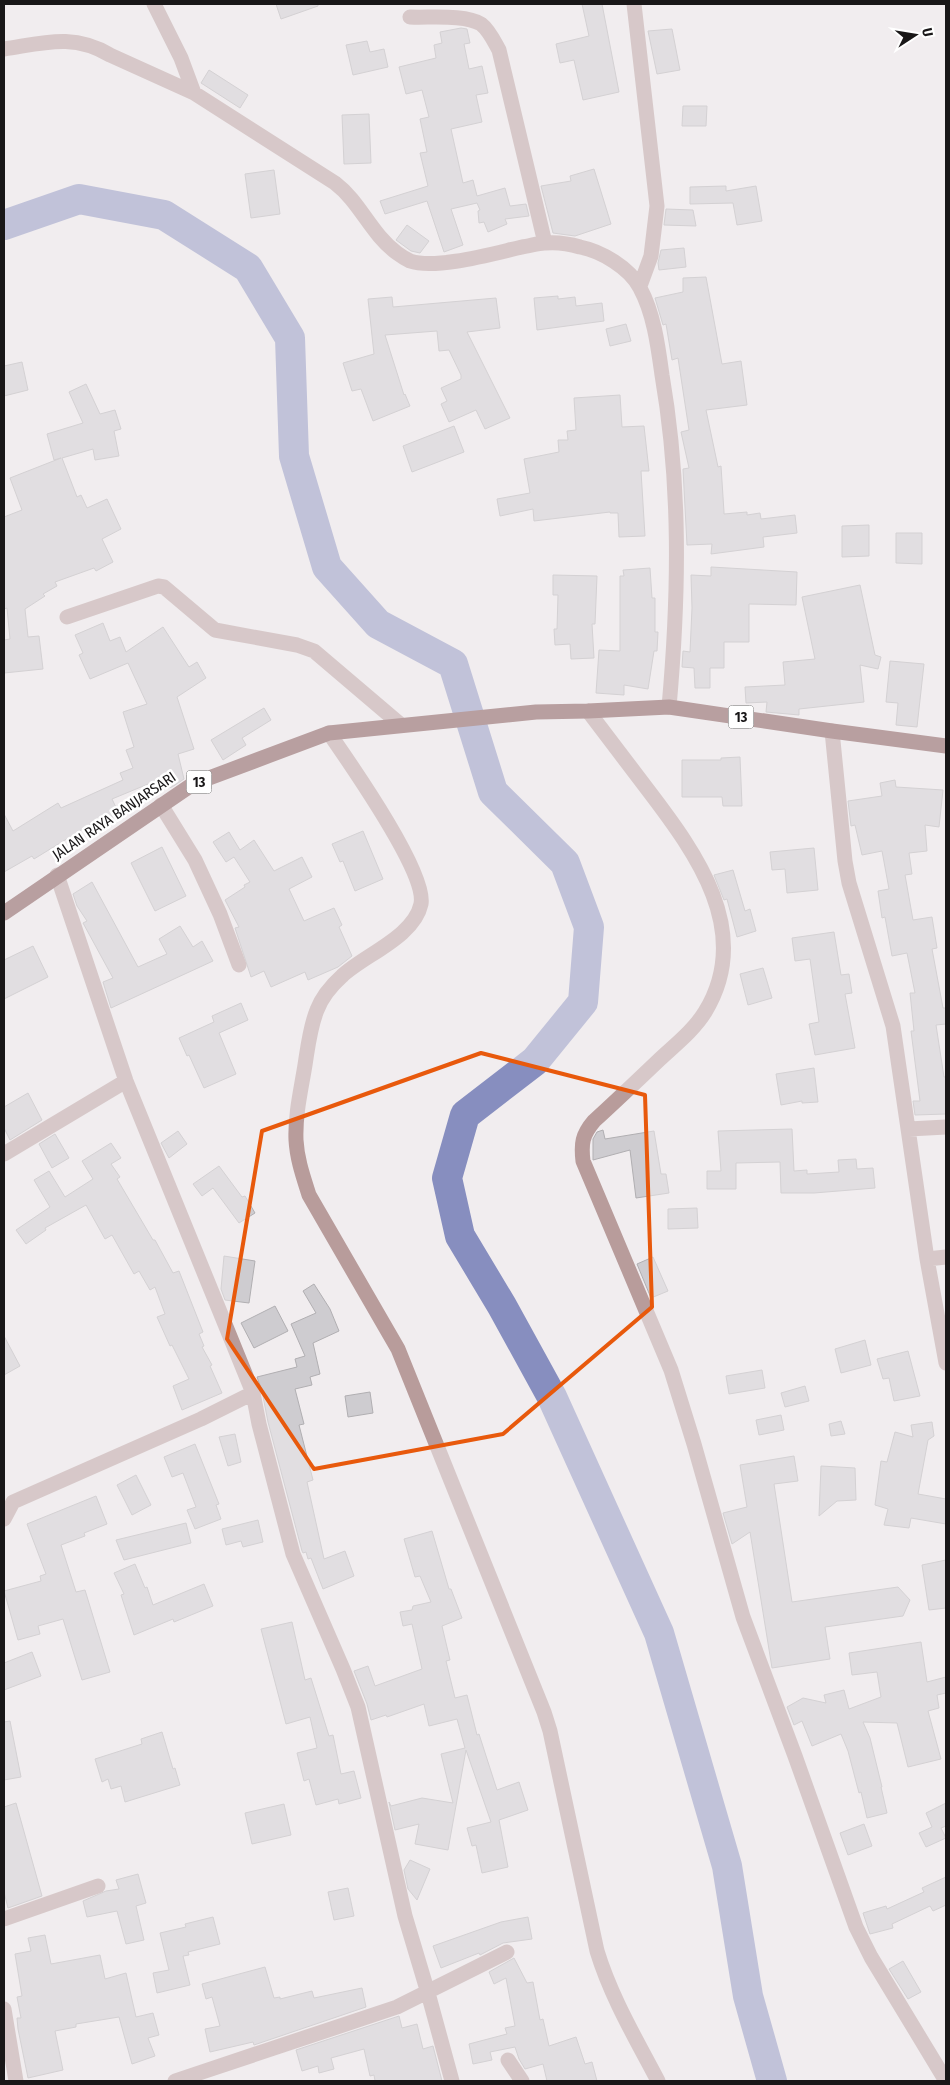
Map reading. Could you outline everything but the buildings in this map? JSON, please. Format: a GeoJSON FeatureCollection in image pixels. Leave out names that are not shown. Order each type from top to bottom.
{"type":"FeatureCollection","features":[{"type":"Feature","properties":{"kind":"highway","name":"13"},"geometry":{"type":"LineString","coordinates":[[588,711],[669,706],[946,746]]}},
{"type":"Feature","properties":{"kind":"highway","name":"JALAN RAYA BANJARSARI"},"geometry":{"type":"LineString","coordinates":[[4,913],[57,875],[193,784],[329,733],[536,712],[588,711]]}},
{"type":"Feature","properties":{"kind":"street"},"geometry":{"type":"LineString","coordinates":[[154,4],[182,58],[194,93]]}},
{"type":"Feature","properties":{"kind":"street"},"geometry":{"type":"LineString","coordinates":[[634,4],[656,206],[650,256],[640,286]]}},
{"type":"Feature","properties":{"kind":"street"},"geometry":{"type":"LineString","coordinates":[[410,17],[466,19],[481,24],[490,34],[499,50],[544,242]]}},
{"type":"Feature","properties":{"kind":"street"},"geometry":{"type":"LineString","coordinates":[[4,49],[66,40],[82,43],[97,47],[110,55],[194,93],[335,183],[348,194],[379,235],[396,252],[410,261],[428,263],[452,261],[544,242],[580,247],[601,254],[621,266],[640,286],[656,336],[667,400],[675,488],[677,600],[669,706]]}},
{"type":"Feature","properties":{"kind":"street"},"geometry":{"type":"LineString","coordinates":[[67,617],[158,586],[164,587],[210,628],[297,645],[314,651],[401,725]]}},
{"type":"Feature","properties":{"kind":"street"},"geometry":{"type":"LineString","coordinates":[[588,711],[682,835],[697,859],[711,888],[721,918],[724,947],[718,980],[704,1013],[682,1040],[594,1121],[584,1133],[581,1146],[583,1161],[671,1370],[692,1435],[743,1617],[856,1927],[871,1957],[946,2081]]}},
{"type":"Feature","properties":{"kind":"street"},"geometry":{"type":"LineString","coordinates":[[832,731],[845,861],[849,883],[894,1026],[927,1259],[946,1363]]}},
{"type":"Feature","properties":{"kind":"street"},"geometry":{"type":"LineString","coordinates":[[329,733],[383,812],[420,888],[421,904],[414,921],[402,933],[342,975],[329,990],[318,1009],[312,1027],[297,1114],[296,1140],[300,1167],[309,1195],[398,1349],[544,1712],[550,1732],[597,1951],[612,1995],[658,2081]]}},
{"type":"Feature","properties":{"kind":"street"},"geometry":{"type":"LineString","coordinates":[[161,805],[195,860],[220,914],[239,965]]}},
{"type":"Feature","properties":{"kind":"street"},"geometry":{"type":"LineString","coordinates":[[57,875],[126,1081],[253,1393],[259,1424],[293,1554],[358,1707],[405,1916],[452,2081]]}},
{"type":"Feature","properties":{"kind":"street"},"geometry":{"type":"LineString","coordinates":[[4,1154],[126,1081]]}},
{"type":"Feature","properties":{"kind":"street"},"geometry":{"type":"LineString","coordinates":[[909,1129],[946,1127]]}},
{"type":"Feature","properties":{"kind":"street"},"geometry":{"type":"LineString","coordinates":[[927,1259],[946,1257]]}},
{"type":"Feature","properties":{"kind":"street"},"geometry":{"type":"LineString","coordinates":[[4,1519],[13,1502],[202,1419],[253,1393]]}},
{"type":"Feature","properties":{"kind":"street"},"geometry":{"type":"LineString","coordinates":[[4,1920],[98,1886]]}},
{"type":"Feature","properties":{"kind":"street"},"geometry":{"type":"LineString","coordinates":[[175,2081],[397,2007],[507,1952]]}},
{"type":"Feature","properties":{"kind":"street"},"geometry":{"type":"LineString","coordinates":[[4,2009],[16,2081]]}},
{"type":"Feature","properties":{"kind":"street"},"geometry":{"type":"LineString","coordinates":[[508,2060],[522,2081]]}},
{"type":"Feature","properties":{"kind":"highlighted area"},"geometry":{"type":"Polygon","coordinates":[[[481,1053],[645,1095],[652,1307],[503,1434],[314,1469],[227,1339],[262,1131],[481,1053]]]}},
{"type":"Feature","properties":{"kind":"waterway"},"geometry":{"type":"LineString","coordinates":[[4,225],[79,199],[164,215],[248,268],[290,338],[294,456],[327,567],[378,624],[453,664],[493,792],[565,863],[589,927],[583,1002],[535,1061],[465,1115],[447,1178],[460,1236],[502,1306],[552,1397],[659,1633],[727,1866],[748,1996],[772,2081]]}}]}
